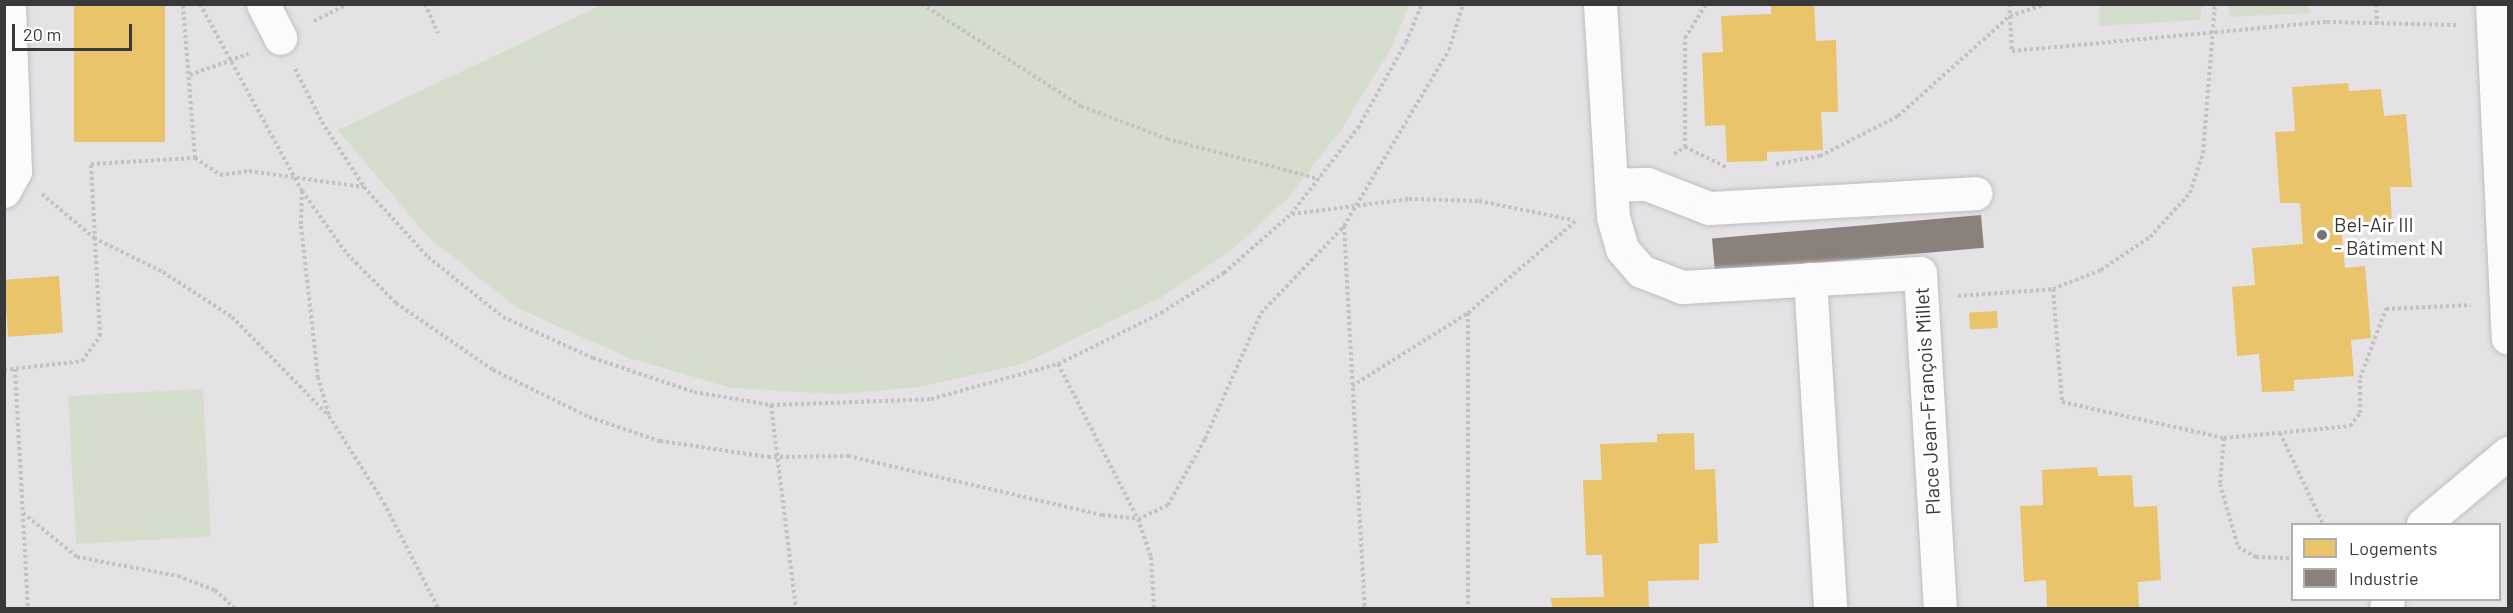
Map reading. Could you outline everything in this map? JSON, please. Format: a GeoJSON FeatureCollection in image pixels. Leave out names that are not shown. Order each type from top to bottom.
{"type":"FeatureCollection","features":[{"type":"Feature","properties":{"kind":"street"},"geometry":{"type":"LineString","coordinates":[[9,4],[10,181]]}},
{"type":"Feature","properties":{"kind":"street"},"geometry":{"type":"LineString","coordinates":[[263,4],[280,38]]}},
{"type":"Feature","properties":{"kind":"street"},"geometry":{"type":"LineString","coordinates":[[1600,4],[1612,217],[1622,249],[1641,271],[1682,287],[1810,279],[1830,609]]}},
{"type":"Feature","properties":{"kind":"street"},"geometry":{"type":"LineString","coordinates":[[2492,15],[2508,339]]}},
{"type":"Feature","properties":{"kind":"street"},"geometry":{"type":"LineString","coordinates":[[1611,185],[1647,184],[1709,208],[1976,193]]}},
{"type":"Feature","properties":{"kind":"street","name":"Place Jean-François Millet"},"geometry":{"type":"LineString","coordinates":[[1810,279],[1920,273],[1940,609]]}},
{"type":"Feature","properties":{"kind":"street"},"geometry":{"type":"LineString","coordinates":[[2425,523],[2508,453]]}},
{"type":"Feature","properties":{"kind":"path"},"geometry":{"type":"LineString","coordinates":[[183,4],[195,158]]}},
{"type":"Feature","properties":{"kind":"path"},"geometry":{"type":"LineString","coordinates":[[200,4],[231,63],[297,177],[302,191],[347,254],[396,303],[493,370],[589,417],[660,441],[778,458],[848,456],[1102,515],[1138,519],[1168,505],[1205,439],[1261,313],[1344,226],[1449,50],[1463,4]]}},
{"type":"Feature","properties":{"kind":"path"},"geometry":{"type":"LineString","coordinates":[[425,4],[438,33]]}},
{"type":"Feature","properties":{"kind":"path"},"geometry":{"type":"LineString","coordinates":[[922,4],[1081,106],[1167,139],[1319,179]]}},
{"type":"Feature","properties":{"kind":"path"},"geometry":{"type":"LineString","coordinates":[[280,38],[306,94],[364,187],[428,257],[503,317],[593,358],[694,392],[771,405],[931,399],[1058,364],[1161,313],[1224,273],[1291,214],[1358,128],[1406,42],[1422,4]]}},
{"type":"Feature","properties":{"kind":"path"},"geometry":{"type":"LineString","coordinates":[[1685,147],[1684,38],[1706,4]]}},
{"type":"Feature","properties":{"kind":"path"},"geometry":{"type":"LineString","coordinates":[[2009,4],[2012,51],[2328,22],[2377,24],[2492,15]]}},
{"type":"Feature","properties":{"kind":"path"},"geometry":{"type":"LineString","coordinates":[[1767,166],[1820,156],[1898,116],[2010,16],[2047,4]]}},
{"type":"Feature","properties":{"kind":"path"},"geometry":{"type":"LineString","coordinates":[[1921,299],[2053,289],[2101,270],[2150,237],[2190,193],[2202,153],[2215,4]]}},
{"type":"Feature","properties":{"kind":"path"},"geometry":{"type":"LineString","coordinates":[[2376,4],[2377,24]]}},
{"type":"Feature","properties":{"kind":"path"},"geometry":{"type":"LineString","coordinates":[[190,75],[231,63]]}},
{"type":"Feature","properties":{"kind":"path"},"geometry":{"type":"LineString","coordinates":[[1685,147],[1735,172]]}},
{"type":"Feature","properties":{"kind":"path"},"geometry":{"type":"LineString","coordinates":[[1647,184],[1653,171],[1685,147]]}},
{"type":"Feature","properties":{"kind":"path"},"geometry":{"type":"LineString","coordinates":[[4,370],[82,361],[100,336],[91,164],[195,158],[220,175],[249,171],[364,187]]}},
{"type":"Feature","properties":{"kind":"path"},"geometry":{"type":"LineString","coordinates":[[10,181],[94,238],[163,272],[232,317],[329,416],[384,503],[438,609]]}},
{"type":"Feature","properties":{"kind":"path"},"geometry":{"type":"LineString","coordinates":[[302,191],[301,226],[318,377],[329,416]]}},
{"type":"Feature","properties":{"kind":"path"},"geometry":{"type":"LineString","coordinates":[[1291,214],[1358,203],[1409,199],[1479,201],[1574,220],[1612,217]]}},
{"type":"Feature","properties":{"kind":"path"},"geometry":{"type":"LineString","coordinates":[[1352,386],[1468,313],[1574,220]]}},
{"type":"Feature","properties":{"kind":"path"},"geometry":{"type":"LineString","coordinates":[[1344,226],[1365,609]]}},
{"type":"Feature","properties":{"kind":"path"},"geometry":{"type":"LineString","coordinates":[[2053,289],[2062,402],[2224,438],[2350,426],[2360,413],[2360,378],[2386,309],[2507,303]]}},
{"type":"Feature","properties":{"kind":"path"},"geometry":{"type":"LineString","coordinates":[[1468,313],[1468,609]]}},
{"type":"Feature","properties":{"kind":"path"},"geometry":{"type":"LineString","coordinates":[[1058,364],[1138,519],[1151,557],[1154,609]]}},
{"type":"Feature","properties":{"kind":"path"},"geometry":{"type":"LineString","coordinates":[[15,369],[28,609]]}},
{"type":"Feature","properties":{"kind":"path"},"geometry":{"type":"LineString","coordinates":[[771,405],[796,609]]}},
{"type":"Feature","properties":{"kind":"path"},"geometry":{"type":"LineString","coordinates":[[2280,433],[2321,523]]}},
{"type":"Feature","properties":{"kind":"path"},"geometry":{"type":"LineString","coordinates":[[2224,438],[2220,484],[2238,547],[2256,556],[2291,558]]}},
{"type":"Feature","properties":{"kind":"path"},"geometry":{"type":"LineString","coordinates":[[23,513],[77,556],[178,576],[215,590],[234,609]]}},
{"type":"Feature","properties":{"kind":"green space"},"geometry":{"type":"Polygon","coordinates":[[[604,4],[1409,5],[1392,47],[1341,130],[1289,197],[1234,248],[1162,297],[1022,364],[919,387],[837,394],[732,388],[629,358],[517,308],[428,237],[338,130],[604,4]]]}},
{"type":"Feature","properties":{"kind":"green space"},"geometry":{"type":"Polygon","coordinates":[[[2099,4],[2202,5],[2200,20],[2099,26],[2099,4]]]}},
{"type":"Feature","properties":{"kind":"green space"},"geometry":{"type":"Polygon","coordinates":[[[2229,5],[2309,5],[2309,13],[2229,17],[2229,5]]]}},
{"type":"Feature","properties":{"kind":"green space"},"geometry":{"type":"Polygon","coordinates":[[[203,389],[211,537],[76,544],[68,396],[203,389]]]}},
{"type":"Feature","properties":{"kind":"building: Logements"},"geometry":{"type":"Polygon","coordinates":[[[74,4],[165,4],[165,142],[74,142],[74,4]]]}},
{"type":"Feature","properties":{"kind":"building: Logements"},"geometry":{"type":"Polygon","coordinates":[[[1771,4],[1814,4],[1816,41],[1836,40],[1838,112],[1821,112],[1823,150],[1767,152],[1767,161],[1727,162],[1725,125],[1705,126],[1702,53],[1723,52],[1721,16],[1771,14],[1771,4]]]}},
{"type":"Feature","properties":{"kind":"building: Logements","name":"Bel-Air III - Bâtiment N"},"geometry":{"type":"Polygon","coordinates":[[[2348,83],[2349,91],[2381,89],[2384,116],[2406,114],[2412,187],[2390,187],[2392,222],[2341,226],[2345,268],[2365,266],[2371,338],[2351,340],[2354,376],[2294,380],[2294,391],[2262,392],[2259,354],[2237,356],[2232,287],[2255,285],[2252,248],[2303,244],[2300,203],[2280,203],[2275,132],[2295,131],[2292,87],[2348,83]]]}},
{"type":"Feature","properties":{"kind":"building: Logements"},"geometry":{"type":"Polygon","coordinates":[[[59,276],[63,333],[8,337],[4,280],[59,276]]]}},
{"type":"Feature","properties":{"kind":"building: Logements"},"geometry":{"type":"Polygon","coordinates":[[[1997,311],[1998,328],[1970,329],[1969,312],[1997,311]]]}},
{"type":"Feature","properties":{"kind":"building: Logements"},"geometry":{"type":"Polygon","coordinates":[[[1694,433],[1695,470],[1715,469],[1718,543],[1699,544],[1699,580],[1648,581],[1649,608],[1552,608],[1551,598],[1604,597],[1602,555],[1586,555],[1583,480],[1602,480],[1600,444],[1657,442],[1657,434],[1694,433]]]}},
{"type":"Feature","properties":{"kind":"building: Logements"},"geometry":{"type":"Polygon","coordinates":[[[2097,467],[2098,476],[2132,475],[2134,507],[2157,506],[2161,580],[2138,582],[2139,608],[2047,608],[2046,580],[2024,582],[2020,506],[2043,505],[2042,470],[2097,467]]]}},
{"type":"Feature","properties":{"kind":"building: Industrie"},"geometry":{"type":"Polygon","coordinates":[[[1981,215],[1984,248],[1715,271],[1712,239],[1981,215]]]}},
{"type":"Feature","properties":{"kind":"place","name":"Bel-Air III - Bâtiment N"},"geometry":{"type":"Point","coordinates":[2322,235]}}]}
